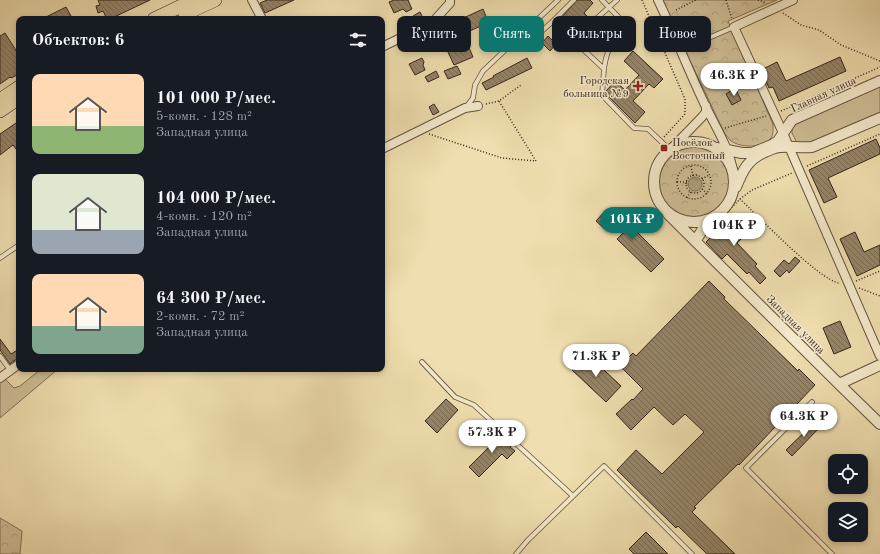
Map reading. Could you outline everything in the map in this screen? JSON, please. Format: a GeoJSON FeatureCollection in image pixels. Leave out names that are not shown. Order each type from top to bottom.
{"type":"FeatureCollection","features":[{"type":"Feature","properties":{"kind":"main road"},"geometry":{"type":"LineString","coordinates":[[160,16],[194,0]]}},
{"type":"Feature","properties":{"kind":"main road"},"geometry":{"type":"LineString","coordinates":[[180,16],[215,0]]}},
{"type":"Feature","properties":{"kind":"main road"},"geometry":{"type":"LineString","coordinates":[[0,100],[16,89]]}},
{"type":"Feature","properties":{"kind":"main road"},"geometry":{"type":"LineString","coordinates":[[0,111],[16,100]]}},
{"type":"Feature","properties":{"kind":"street"},"geometry":{"type":"LineString","coordinates":[[252,0],[260,16]]}},
{"type":"Feature","properties":{"kind":"street"},"geometry":{"type":"LineString","coordinates":[[385,46],[433,22],[450,3],[450,0]]}},
{"type":"Feature","properties":{"kind":"street"},"geometry":{"type":"LineString","coordinates":[[658,0],[665,16]]}},
{"type":"Feature","properties":{"kind":"street"},"geometry":{"type":"LineString","coordinates":[[793,0],[734,27],[775,114],[880,356]]}},
{"type":"Feature","properties":{"kind":"street"},"geometry":{"type":"LineString","coordinates":[[682,52],[727,150],[732,164],[736,197]]}},
{"type":"Feature","properties":{"kind":"street","name":"Главная улица"},"geometry":{"type":"LineString","coordinates":[[670,150],[682,143],[694,142],[705,143],[716,148],[742,154],[752,153],[778,141],[792,120],[880,81]]}},
{"type":"Feature","properties":{"kind":"street"},"geometry":{"type":"LineString","coordinates":[[385,148],[465,108],[478,106]]}},
{"type":"Feature","properties":{"kind":"street"},"geometry":{"type":"LineString","coordinates":[[670,150],[702,117],[706,112],[706,106]]}},
{"type":"Feature","properties":{"kind":"street"},"geometry":{"type":"LineString","coordinates":[[696,240],[703,229],[720,216],[736,197],[744,169],[754,157],[774,148],[812,147],[880,118]]}},
{"type":"Feature","properties":{"kind":"street"},"geometry":{"type":"LineString","coordinates":[[716,148],[727,158],[733,172]]}},
{"type":"Feature","properties":{"kind":"street","name":"Западная улица"},"geometry":{"type":"LineString","coordinates":[[670,150],[663,156],[657,166],[653,183],[658,200],[668,214],[696,240],[880,424]]}},
{"type":"Feature","properties":{"kind":"street"},"geometry":{"type":"LineString","coordinates":[[668,214],[678,220],[696,223],[720,216]]}},
{"type":"Feature","properties":{"kind":"street"},"geometry":{"type":"LineString","coordinates":[[839,384],[880,365]]}},
{"type":"Feature","properties":{"kind":"street"},"geometry":{"type":"LineString","coordinates":[[0,378],[16,366]]}},
{"type":"Feature","properties":{"kind":"lane"},"geometry":{"type":"LineString","coordinates":[[465,108],[473,98],[476,85],[483,71],[558,0]]}},
{"type":"Feature","properties":{"kind":"lane"},"geometry":{"type":"LineString","coordinates":[[558,16],[574,0]]}},
{"type":"Feature","properties":{"kind":"lane"},"geometry":{"type":"LineString","coordinates":[[602,0],[609,6],[628,29],[608,50],[604,69],[602,95],[634,128],[648,128],[670,150]]}},
{"type":"Feature","properties":{"kind":"lane"},"geometry":{"type":"LineString","coordinates":[[599,16],[617,0]]}},
{"type":"Feature","properties":{"kind":"lane"},"geometry":{"type":"LineString","coordinates":[[544,29],[552,22]]}},
{"type":"Feature","properties":{"kind":"lane"},"geometry":{"type":"LineString","coordinates":[[711,37],[734,27]]}},
{"type":"Feature","properties":{"kind":"lane"},"geometry":{"type":"LineString","coordinates":[[586,52],[604,69]]}},
{"type":"Feature","properties":{"kind":"lane"},"geometry":{"type":"LineString","coordinates":[[0,258],[16,247]]}},
{"type":"Feature","properties":{"kind":"lane"},"geometry":{"type":"LineString","coordinates":[[0,356],[10,370]]}},
{"type":"Feature","properties":{"kind":"lane"},"geometry":{"type":"LineString","coordinates":[[422,362],[455,397],[474,405],[573,496]]}},
{"type":"Feature","properties":{"kind":"lane"},"geometry":{"type":"LineString","coordinates":[[812,402],[746,468],[832,554]]}},
{"type":"Feature","properties":{"kind":"lane"},"geometry":{"type":"LineString","coordinates":[[516,554],[528,540],[604,466],[692,554]]}},
{"type":"Feature","properties":{"kind":"path"},"geometry":{"type":"LineString","coordinates":[[642,0],[685,99],[685,114],[660,141]]}},
{"type":"Feature","properties":{"kind":"path"},"geometry":{"type":"LineString","coordinates":[[676,10],[696,0]]}},
{"type":"Feature","properties":{"kind":"path"},"geometry":{"type":"LineString","coordinates":[[726,0],[734,27]]}},
{"type":"Feature","properties":{"kind":"path"},"geometry":{"type":"LineString","coordinates":[[758,0],[775,8],[801,25],[819,30],[841,45],[880,61]]}},
{"type":"Feature","properties":{"kind":"path"},"geometry":{"type":"LineString","coordinates":[[726,128],[775,114],[880,67]]}},
{"type":"Feature","properties":{"kind":"path"},"geometry":{"type":"LineString","coordinates":[[478,106],[499,101],[521,85]]}},
{"type":"Feature","properties":{"kind":"path"},"geometry":{"type":"LineString","coordinates":[[419,131],[502,158],[536,161],[499,101]]}},
{"type":"Feature","properties":{"kind":"path"},"geometry":{"type":"LineString","coordinates":[[720,216],[736,197],[880,134]]}},
{"type":"Feature","properties":{"kind":"path"},"geometry":{"type":"LineString","coordinates":[[691,165],[693,176]]}},
{"type":"Feature","properties":{"kind":"path"},"geometry":{"type":"LineString","coordinates":[[691,165],[700,166],[710,174],[711,178],[712,186],[707,194],[703,198],[696,200],[687,198],[681,194],[677,186],[680,171],[691,165]]}},
{"type":"Feature","properties":{"kind":"path"},"geometry":{"type":"LineString","coordinates":[[702,179],[710,174]]}},
{"type":"Feature","properties":{"kind":"path"},"geometry":{"type":"LineString","coordinates":[[698,176],[702,179],[704,184],[702,189],[697,192],[691,191],[687,187],[689,178],[698,176]]}},
{"type":"Feature","properties":{"kind":"path"},"geometry":{"type":"LineString","coordinates":[[677,182],[687,182]]}},
{"type":"Feature","properties":{"kind":"path"},"geometry":{"type":"LineString","coordinates":[[702,189],[707,194]]}},
{"type":"Feature","properties":{"kind":"path"},"geometry":{"type":"LineString","coordinates":[[687,198],[691,191]]}},
{"type":"Feature","properties":{"kind":"path"},"geometry":{"type":"LineString","coordinates":[[736,197],[801,258],[823,276],[835,282],[849,284],[880,296]]}},
{"type":"Feature","properties":{"kind":"path"},"geometry":{"type":"LineString","coordinates":[[849,284],[880,270]]}},
{"type":"Feature","properties":{"kind":"green space"},"geometry":{"type":"Polygon","coordinates":[[[661,0],[777,0],[728,21],[773,124],[773,132],[770,139],[762,144],[745,146],[731,141],[725,134],[686,52],[711,52],[711,16],[669,16],[661,0]]]}},
{"type":"Feature","properties":{"kind":"green space"},"geometry":{"type":"Polygon","coordinates":[[[880,85],[880,113],[806,146],[797,143],[792,133],[792,127],[795,123],[880,85]]]}},
{"type":"Feature","properties":{"kind":"green space"},"geometry":{"type":"Polygon","coordinates":[[[695,147],[715,153],[725,163],[731,183],[725,203],[715,213],[695,219],[675,213],[665,203],[659,183],[665,163],[675,153],[695,147]]]}},
{"type":"Feature","properties":{"kind":"green space"},"geometry":{"type":"Polygon","coordinates":[[[37,372],[54,372],[0,418],[0,383],[5,379],[14,388],[20,386],[37,372]]]}},
{"type":"Feature","properties":{"kind":"green space"},"geometry":{"type":"Polygon","coordinates":[[[0,518],[22,531],[20,554],[0,554],[0,518]]]}},
{"type":"Feature","properties":{"kind":"water"},"geometry":{"type":"Polygon","coordinates":[[[692,177],[698,177],[702,181],[702,187],[698,191],[692,191],[688,187],[688,181],[692,177]]]}},
{"type":"Feature","properties":{"kind":"building"},"geometry":{"type":"Polygon","coordinates":[[[98,0],[150,0],[116,16],[106,16],[103,11],[98,13],[96,6],[100,5],[98,0]]]}},
{"type":"Feature","properties":{"kind":"building"},"geometry":{"type":"Polygon","coordinates":[[[267,0],[294,0],[265,13],[260,3],[267,0]]]}},
{"type":"Feature","properties":{"kind":"building"},"geometry":{"type":"Polygon","coordinates":[[[394,0],[408,0],[412,9],[406,12],[403,9],[394,13],[389,2],[394,0]]]}},
{"type":"Feature","properties":{"kind":"building"},"geometry":{"type":"Polygon","coordinates":[[[577,0],[590,0],[593,3],[584,13],[587,16],[563,16],[577,0]]]}},
{"type":"Feature","properties":{"kind":"building"},"geometry":{"type":"Polygon","coordinates":[[[66,7],[71,16],[48,16],[66,7]]]}},
{"type":"Feature","properties":{"kind":"building"},"geometry":{"type":"Polygon","coordinates":[[[483,9],[486,16],[479,16],[479,27],[471,30],[471,16],[468,16],[483,9]]]}},
{"type":"Feature","properties":{"kind":"building"},"geometry":{"type":"Polygon","coordinates":[[[420,12],[422,16],[413,16],[420,12]]]}},
{"type":"Feature","properties":{"kind":"building"},"geometry":{"type":"Polygon","coordinates":[[[5,33],[16,50],[16,76],[11,78],[10,77],[0,84],[0,36],[5,33]]]}},
{"type":"Feature","properties":{"kind":"building"},"geometry":{"type":"Polygon","coordinates":[[[548,36],[552,40],[552,49],[550,51],[544,45],[544,41],[548,36]]]}},
{"type":"Feature","properties":{"kind":"building"},"geometry":{"type":"Polygon","coordinates":[[[448,52],[471,52],[473,57],[454,65],[448,52]]]}},
{"type":"Feature","properties":{"kind":"building","name":"Городская больница №9"},"geometry":{"type":"Polygon","coordinates":[[[632,52],[634,52],[663,79],[654,88],[649,84],[633,101],[645,112],[635,123],[606,94],[606,91],[615,81],[625,90],[639,75],[624,61],[632,52]]]}},
{"type":"Feature","properties":{"kind":"building"},"geometry":{"type":"Polygon","coordinates":[[[840,57],[846,71],[779,101],[773,87],[769,88],[761,70],[777,62],[786,81],[840,57]]]}},
{"type":"Feature","properties":{"kind":"building"},"geometry":{"type":"Polygon","coordinates":[[[422,58],[425,70],[415,75],[409,64],[422,58]]]}},
{"type":"Feature","properties":{"kind":"building"},"geometry":{"type":"Polygon","coordinates":[[[527,58],[532,68],[486,90],[482,83],[527,58]]]}},
{"type":"Feature","properties":{"kind":"building"},"geometry":{"type":"Polygon","coordinates":[[[457,66],[461,74],[448,79],[444,71],[457,66]]]}},
{"type":"Feature","properties":{"kind":"building"},"geometry":{"type":"Polygon","coordinates":[[[436,71],[439,77],[428,82],[425,77],[436,71]]]}},
{"type":"Feature","properties":{"kind":"building"},"geometry":{"type":"Polygon","coordinates":[[[735,88],[741,100],[732,105],[726,94],[735,88]]]}},
{"type":"Feature","properties":{"kind":"building"},"geometry":{"type":"Polygon","coordinates":[[[434,104],[439,112],[433,115],[429,107],[434,104]]]}},
{"type":"Feature","properties":{"kind":"building"},"geometry":{"type":"Polygon","coordinates":[[[16,123],[16,149],[13,145],[0,155],[0,134],[16,123]]]}},
{"type":"Feature","properties":{"kind":"building"},"geometry":{"type":"Polygon","coordinates":[[[876,139],[880,148],[880,154],[828,178],[837,197],[824,203],[809,170],[876,139]]]}},
{"type":"Feature","properties":{"kind":"building"},"geometry":{"type":"Polygon","coordinates":[[[605,211],[612,217],[617,212],[664,259],[651,272],[617,239],[623,233],[614,224],[607,231],[596,221],[605,211]]]}},
{"type":"Feature","properties":{"kind":"building"},"geometry":{"type":"Polygon","coordinates":[[[733,215],[749,231],[737,243],[757,264],[755,266],[766,278],[760,284],[749,272],[747,274],[727,254],[722,259],[706,242],[733,215]]]}},
{"type":"Feature","properties":{"kind":"building"},"geometry":{"type":"Polygon","coordinates":[[[855,232],[864,252],[880,245],[880,265],[857,276],[840,239],[855,232]]]}},
{"type":"Feature","properties":{"kind":"building"},"geometry":{"type":"Polygon","coordinates":[[[795,257],[800,261],[789,273],[787,270],[780,277],[774,271],[784,260],[789,264],[795,257]]]}},
{"type":"Feature","properties":{"kind":"building"},"geometry":{"type":"Polygon","coordinates":[[[709,281],[725,297],[724,299],[798,371],[799,369],[815,385],[739,465],[738,464],[694,507],[696,508],[692,512],[735,554],[707,554],[678,526],[676,528],[617,470],[636,450],[662,474],[704,432],[685,414],[673,425],[654,407],[631,430],[616,414],[632,399],[633,400],[643,389],[620,366],[633,353],[636,356],[709,281]]]}},
{"type":"Feature","properties":{"kind":"building"},"geometry":{"type":"Polygon","coordinates":[[[840,321],[851,347],[834,354],[823,328],[840,321]]]}},
{"type":"Feature","properties":{"kind":"building"},"geometry":{"type":"Polygon","coordinates":[[[0,339],[11,354],[16,351],[16,359],[10,364],[0,350],[0,339]]]}},
{"type":"Feature","properties":{"kind":"building"},"geometry":{"type":"Polygon","coordinates":[[[587,354],[621,386],[606,402],[572,370],[587,354]]]}},
{"type":"Feature","properties":{"kind":"building"},"geometry":{"type":"Polygon","coordinates":[[[446,399],[458,410],[437,433],[425,421],[446,399]]]}},
{"type":"Feature","properties":{"kind":"building"},"geometry":{"type":"Polygon","coordinates":[[[818,419],[823,424],[792,456],[786,450],[818,419]]]}},
{"type":"Feature","properties":{"kind":"building"},"geometry":{"type":"Polygon","coordinates":[[[495,431],[500,437],[502,435],[512,444],[510,447],[515,451],[507,459],[502,454],[479,477],[469,467],[493,443],[488,438],[495,431]]]}},
{"type":"Feature","properties":{"kind":"building"},"geometry":{"type":"Polygon","coordinates":[[[646,532],[668,554],[634,554],[629,549],[646,532]]]}},
{"type":"Feature","properties":{"kind":"place","name":"Городская больница №9"},"geometry":{"type":"Point","coordinates":[638,86]}},
{"type":"Feature","properties":{"kind":"place","name":"Посёлок Восточный"},"geometry":{"type":"Point","coordinates":[664,148]}}]}
